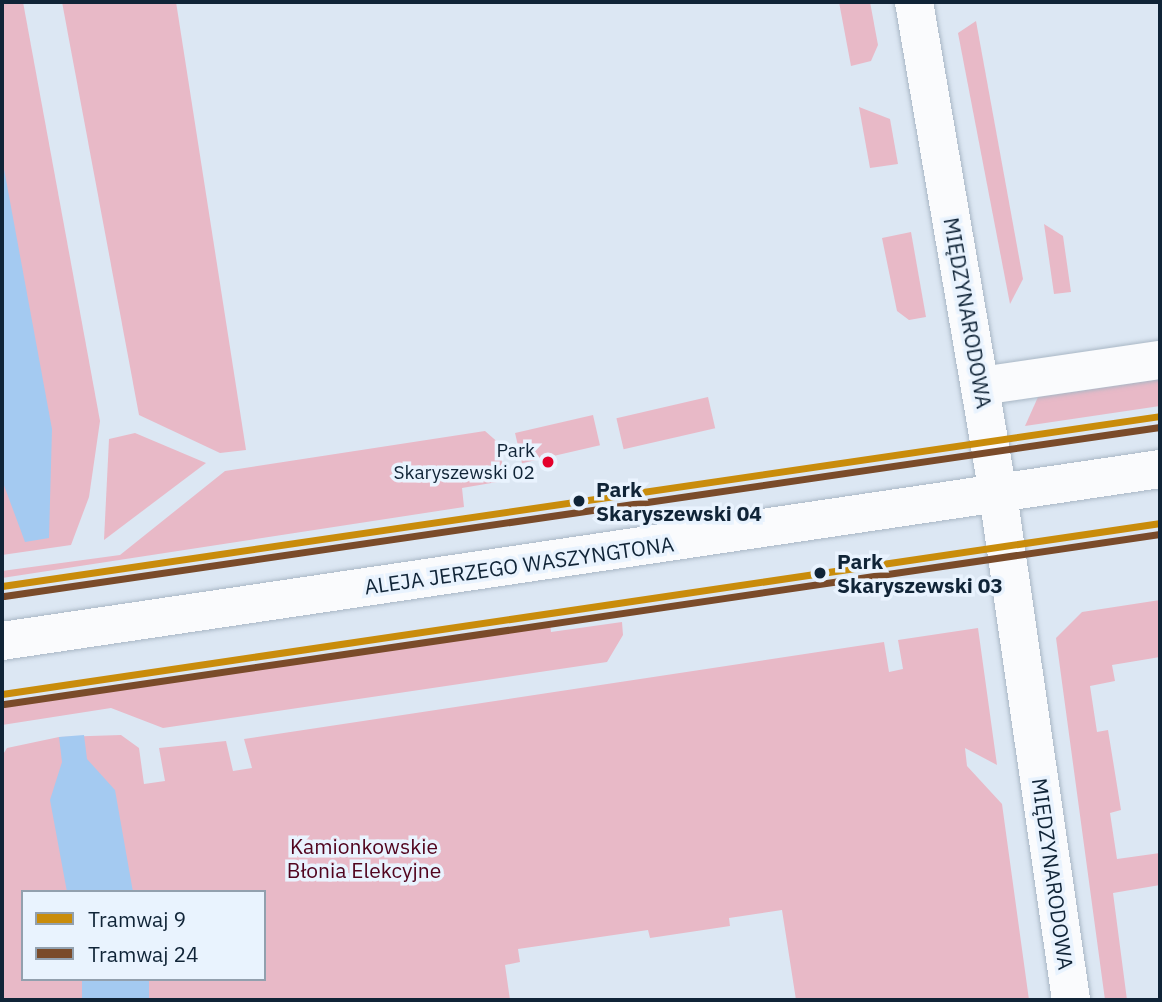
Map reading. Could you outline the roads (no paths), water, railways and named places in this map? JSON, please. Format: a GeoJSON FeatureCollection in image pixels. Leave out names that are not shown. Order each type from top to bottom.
{"type":"FeatureCollection","features":[{"type":"Feature","properties":{"kind":"street","name":"MIĘDZYNARODOWA"},"geometry":{"type":"LineString","coordinates":[[914,2],[998,494],[1071,1000]]}},
{"type":"Feature","properties":{"kind":"street"},"geometry":{"type":"LineString","coordinates":[[981,386],[1160,360]]}},
{"type":"Feature","properties":{"kind":"street","name":"ALEJA JERZEGO WASZYNGTONA"},"geometry":{"type":"LineString","coordinates":[[2,641],[1160,469]]}},
{"type":"Feature","properties":{"kind":"water"},"geometry":{"type":"Polygon","coordinates":[[[2,158],[52,429],[49,538],[25,542],[2,480],[2,158]]]}},
{"type":"Feature","properties":{"kind":"water"},"geometry":{"type":"Polygon","coordinates":[[[84,735],[87,759],[115,790],[133,890],[67,890],[50,800],[62,762],[59,737],[84,735]]]}},
{"type":"Feature","properties":{"kind":"water"},"geometry":{"type":"Polygon","coordinates":[[[82,981],[149,981],[149,1000],[82,1000],[82,981]]]}},
{"type":"Feature","properties":{"kind":"tram line","name":"9"},"geometry":{"type":"LineString","coordinates":[[2,586],[1160,416]]}},
{"type":"Feature","properties":{"kind":"tram line","name":"24"},"geometry":{"type":"LineString","coordinates":[[4,596],[1160,427]]}},
{"type":"Feature","properties":{"kind":"tram line","name":"9"},"geometry":{"type":"LineString","coordinates":[[2,694],[1160,523]]}},
{"type":"Feature","properties":{"kind":"tram line","name":"24"},"geometry":{"type":"LineString","coordinates":[[4,704],[1160,534]]}},
{"type":"Feature","properties":{"kind":"place","name":"Park Skaryszewski 02"},"geometry":{"type":"Point","coordinates":[548,462]}},
{"type":"Feature","properties":{"kind":"place","name":"Park Skaryszewski 04"},"geometry":{"type":"Point","coordinates":[579,501]}},
{"type":"Feature","properties":{"kind":"place","name":"Park Skaryszewski 03"},"geometry":{"type":"Point","coordinates":[820,573]}},
{"type":"Feature","properties":{"kind":"park label","name":"Kamionkowskie Błonia Elekcyjne"},"geometry":{"type":"Point","coordinates":[364,858]}}]}
